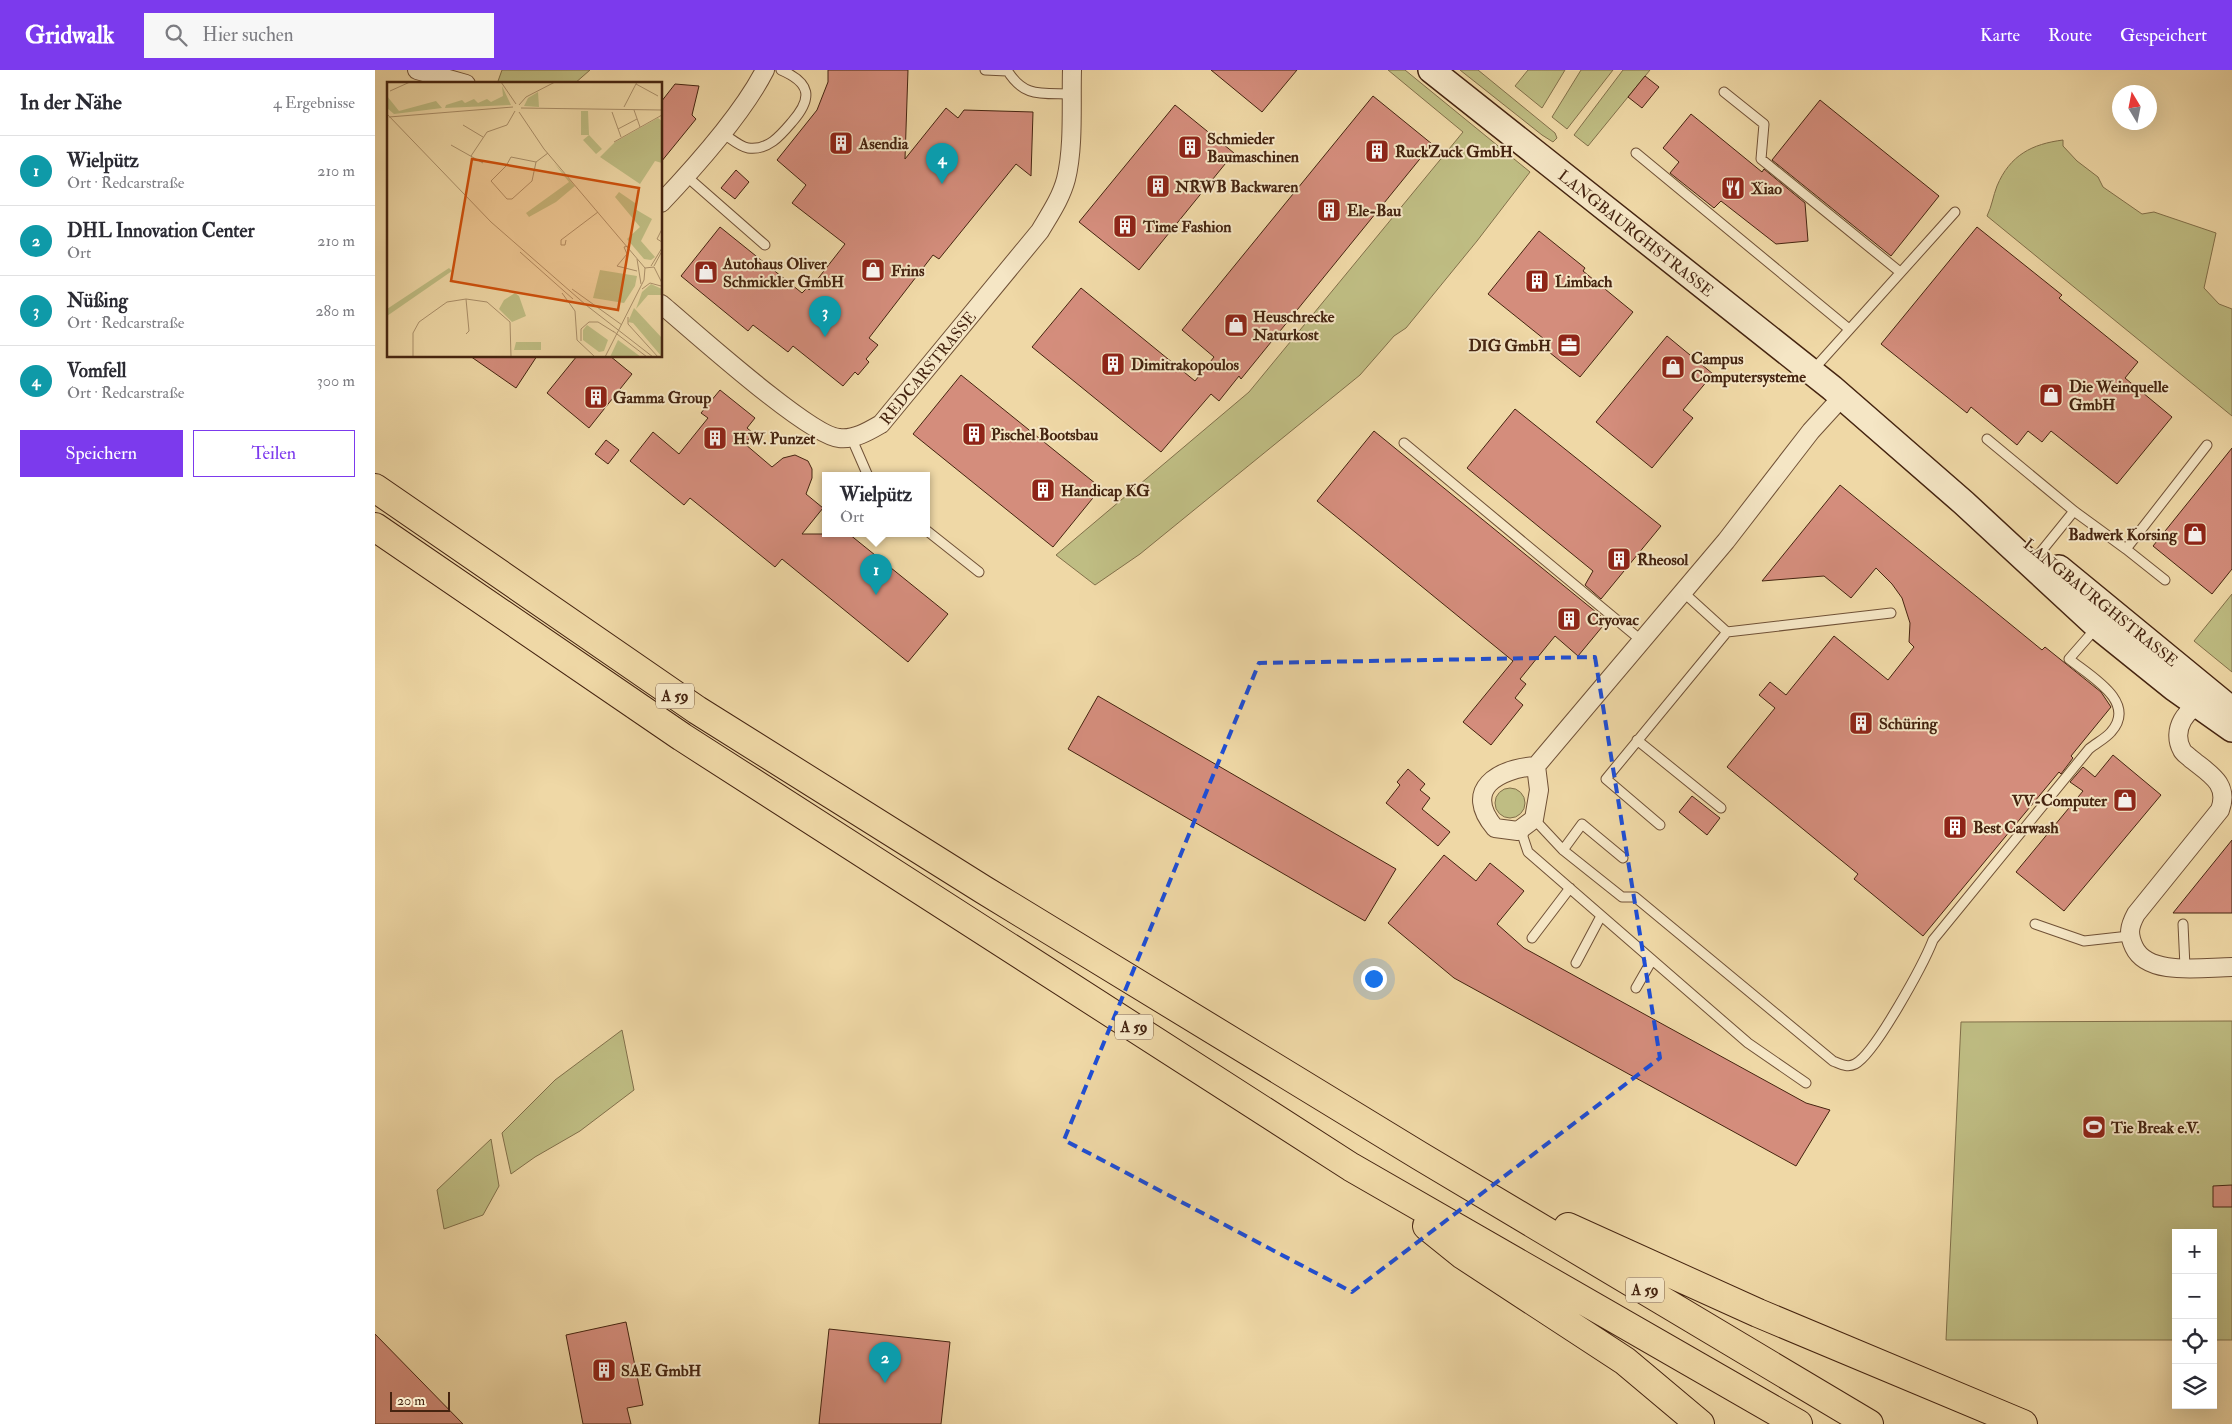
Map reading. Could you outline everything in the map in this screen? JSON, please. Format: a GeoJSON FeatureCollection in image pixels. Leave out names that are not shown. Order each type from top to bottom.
{"type":"FeatureCollection","features":[{"type":"Feature","properties":{"kind":"highway","name":"A 59"},"geometry":{"type":"LineString","coordinates":[[375,488],[697,710],[984,890],[1420,1156],[1869,1424]]}},
{"type":"Feature","properties":{"kind":"highway","name":"A 59"},"geometry":{"type":"LineString","coordinates":[[375,527],[682,737],[1351,1166],[1798,1424]]}},
{"type":"Feature","properties":{"kind":"highway"},"geometry":{"type":"LineString","coordinates":[[1420,1156],[1615,1249],[1758,1312],[2023,1424]]}},
{"type":"Feature","properties":{"kind":"highway"},"geometry":{"type":"LineString","coordinates":[[1351,1166],[1463,1255],[1625,1361],[1700,1424]]}},
{"type":"Feature","properties":{"kind":"main road","name":"LANGBAURGHSTRASSE"},"geometry":{"type":"LineString","coordinates":[[1431,70],[1842,397],[1964,504],[2097,626],[2174,688],[2232,729]]}},
{"type":"Feature","properties":{"kind":"main road","name":"LANGBAURGHSTRASSE"},"geometry":{"type":"LineString","coordinates":[[1964,504],[2014,531],[2232,709]]}},
{"type":"Feature","properties":{"kind":"street"},"geometry":{"type":"LineString","coordinates":[[417,70],[459,82]]}},
{"type":"Feature","properties":{"kind":"street"},"geometry":{"type":"LineString","coordinates":[[663,201],[722,133],[756,88],[765,70]]}},
{"type":"Feature","properties":{"kind":"street","name":"REDCARSTRASSE"},"geometry":{"type":"LineString","coordinates":[[663,306],[801,419],[826,436],[840,439],[851,437],[881,424],[1049,216],[1066,178],[1069,163],[1072,70]]}},
{"type":"Feature","properties":{"kind":"street"},"geometry":{"type":"LineString","coordinates":[[1536,766],[1539,790],[1529,824],[1518,831],[1495,828],[1486,818],[1482,807],[1482,795],[1489,781],[1503,772],[1520,767],[1536,766],[1726,541],[1811,430],[1842,397]]}},
{"type":"Feature","properties":{"kind":"street","name":"LANGBAURGHSTRASSE"},"geometry":{"type":"LineString","coordinates":[[2199,704],[2212,703],[2232,709]]}},
{"type":"Feature","properties":{"kind":"street"},"geometry":{"type":"LineString","coordinates":[[2199,704],[2183,718],[2177,732],[2182,751],[2216,778],[2224,794],[2223,802],[2220,810],[2136,914],[2130,926],[2129,936],[2137,953],[2145,961],[2160,967],[2232,967]]}},
{"type":"Feature","properties":{"kind":"lane"},"geometry":{"type":"LineString","coordinates":[[722,133],[746,148],[758,148],[776,140],[803,109],[807,100],[806,90],[801,82],[794,76],[781,70]]}},
{"type":"Feature","properties":{"kind":"lane"},"geometry":{"type":"LineString","coordinates":[[985,70],[1007,70],[1022,89],[1037,93],[1071,94]]}},
{"type":"Feature","properties":{"kind":"lane"},"geometry":{"type":"LineString","coordinates":[[1723,92],[1765,124],[1761,159],[1900,272]]}},
{"type":"Feature","properties":{"kind":"lane"},"geometry":{"type":"LineString","coordinates":[[1636,153],[1849,329]]}},
{"type":"Feature","properties":{"kind":"lane"},"geometry":{"type":"LineString","coordinates":[[685,175],[765,245]]}},
{"type":"Feature","properties":{"kind":"lane"},"geometry":{"type":"LineString","coordinates":[[1811,372],[1955,212]]}},
{"type":"Feature","properties":{"kind":"lane"},"geometry":{"type":"LineString","coordinates":[[851,437],[866,472]]}},
{"type":"Feature","properties":{"kind":"lane"},"geometry":{"type":"LineString","coordinates":[[1987,439],[2074,511],[2165,580]]}},
{"type":"Feature","properties":{"kind":"lane"},"geometry":{"type":"LineString","coordinates":[[1404,443],[1642,640]]}},
{"type":"Feature","properties":{"kind":"lane"},"geometry":{"type":"LineString","coordinates":[[2126,549],[2207,445]]}},
{"type":"Feature","properties":{"kind":"lane"},"geometry":{"type":"LineString","coordinates":[[2040,553],[2074,511]]}},
{"type":"Feature","properties":{"kind":"lane"},"geometry":{"type":"LineString","coordinates":[[930,533],[979,572]]}},
{"type":"Feature","properties":{"kind":"lane"},"geometry":{"type":"LineString","coordinates":[[1683,592],[1727,632]]}},
{"type":"Feature","properties":{"kind":"lane"},"geometry":{"type":"LineString","coordinates":[[1660,825],[1606,779],[1727,632],[1891,613]]}},
{"type":"Feature","properties":{"kind":"lane"},"geometry":{"type":"LineString","coordinates":[[1806,1083],[1748,1044],[1528,852],[1523,837],[1529,824],[1622,897],[1635,896],[1833,1062],[1847,1066],[1856,1064],[1870,1050],[1923,964],[1933,940],[2089,749],[2112,732],[2118,722],[2120,709],[2115,697],[2069,659],[2097,626]]}},
{"type":"Feature","properties":{"kind":"lane"},"geometry":{"type":"LineString","coordinates":[[1637,740],[1721,808]]}},
{"type":"Feature","properties":{"kind":"lane"},"geometry":{"type":"LineString","coordinates":[[1563,850],[1582,824],[1623,858]]}},
{"type":"Feature","properties":{"kind":"lane"},"geometry":{"type":"LineString","coordinates":[[1532,938],[1569,888]]}},
{"type":"Feature","properties":{"kind":"lane"},"geometry":{"type":"LineString","coordinates":[[1576,963],[1601,916]]}},
{"type":"Feature","properties":{"kind":"lane"},"geometry":{"type":"LineString","coordinates":[[2035,924],[2084,941],[2129,936]]}},
{"type":"Feature","properties":{"kind":"lane"},"geometry":{"type":"LineString","coordinates":[[2183,924],[2185,967]]}},
{"type":"Feature","properties":{"kind":"lane"},"geometry":{"type":"LineString","coordinates":[[1636,988],[1651,960]]}},
{"type":"Feature","properties":{"kind":"highlighted area"},"geometry":{"type":"Polygon","coordinates":[[[1595,657],[1660,1058],[1352,1292],[1064,1140],[1259,663],[1595,657]]]}},
{"type":"Feature","properties":{"kind":"shaded area"},"geometry":{"type":"Polygon","coordinates":[[[502,70],[590,70],[576,82],[498,82],[502,70]]]}},
{"type":"Feature","properties":{"kind":"shaded area"},"geometry":{"type":"Polygon","coordinates":[[[1388,70],[1405,70],[1530,172],[1406,328],[1394,336],[1360,375],[1140,554],[1095,585],[1056,555],[1249,392],[1463,132],[1388,70]]]}},
{"type":"Feature","properties":{"kind":"shaded area"},"geometry":{"type":"Polygon","coordinates":[[[1460,70],[1478,70],[1555,133],[1557,138],[1553,142],[1542,135],[1460,70]]]}},
{"type":"Feature","properties":{"kind":"shaded area"},"geometry":{"type":"Polygon","coordinates":[[[1528,70],[1565,70],[1542,108],[1515,86],[1528,70]]]}},
{"type":"Feature","properties":{"kind":"shaded area"},"geometry":{"type":"Polygon","coordinates":[[[1581,70],[1613,70],[1567,129],[1552,117],[1581,70]]]}},
{"type":"Feature","properties":{"kind":"shaded area"},"geometry":{"type":"Polygon","coordinates":[[[1623,70],[1650,70],[1588,146],[1574,135],[1623,70]]]}},
{"type":"Feature","properties":{"kind":"shaded area"},"geometry":{"type":"Polygon","coordinates":[[[2063,140],[2063,146],[2077,161],[2098,177],[2103,187],[2142,214],[2154,212],[2216,233],[2204,288],[2219,304],[2232,309],[2232,416],[1987,216],[2002,175],[2015,159],[2032,148],[2063,140]]]}},
{"type":"Feature","properties":{"kind":"shaded area"},"geometry":{"type":"Polygon","coordinates":[[[2232,594],[2232,672],[2194,641],[2232,594]]]}},
{"type":"Feature","properties":{"kind":"shaded area"},"geometry":{"type":"Polygon","coordinates":[[[1510,788],[1521,792],[1525,803],[1521,814],[1510,818],[1499,814],[1495,803],[1499,792],[1510,788]]]}},
{"type":"Feature","properties":{"kind":"shaded area","name":"Tie Break e.V."},"geometry":{"type":"Polygon","coordinates":[[[2232,1021],[2232,1340],[2217,1340],[2217,1229],[2172,1229],[2172,1340],[1946,1340],[1961,1022],[2232,1021]]]}},
{"type":"Feature","properties":{"kind":"shaded area"},"geometry":{"type":"Polygon","coordinates":[[[622,1030],[634,1090],[580,1131],[535,1157],[511,1174],[502,1133],[555,1080],[622,1030]]]}},
{"type":"Feature","properties":{"kind":"shaded area"},"geometry":{"type":"Polygon","coordinates":[[[491,1139],[499,1186],[483,1215],[444,1229],[437,1190],[491,1139]]]}},
{"type":"Feature","properties":{"kind":"building"},"geometry":{"type":"Polygon","coordinates":[[[828,70],[908,70],[905,159],[946,108],[958,118],[964,110],[1033,112],[1031,176],[1016,164],[939,259],[933,255],[869,338],[878,345],[866,359],[869,362],[858,375],[855,372],[843,386],[793,346],[788,352],[753,325],[748,331],[681,276],[720,227],[802,293],[807,288],[809,290],[845,244],[792,203],[806,185],[777,160],[817,110],[828,82],[828,70]]]}},
{"type":"Feature","properties":{"kind":"building"},"geometry":{"type":"Polygon","coordinates":[[[1211,70],[1297,70],[1262,112],[1211,70]]]}},
{"type":"Feature","properties":{"kind":"building"},"geometry":{"type":"Polygon","coordinates":[[[1645,76],[1659,87],[1642,108],[1628,97],[1645,76]]]}},
{"type":"Feature","properties":{"kind":"building"},"geometry":{"type":"Polygon","coordinates":[[[675,84],[699,86],[692,115],[696,119],[663,160],[663,99],[675,84]]]}},
{"type":"Feature","properties":{"kind":"building"},"geometry":{"type":"Polygon","coordinates":[[[1373,96],[1432,144],[1241,379],[1239,376],[1219,401],[1211,394],[1161,452],[1032,347],[1081,288],[1195,381],[1214,357],[1182,330],[1373,96]]]}},
{"type":"Feature","properties":{"kind":"building"},"geometry":{"type":"Polygon","coordinates":[[[1820,100],[1939,196],[1891,256],[1772,160],[1820,100]]]}},
{"type":"Feature","properties":{"kind":"building"},"geometry":{"type":"Polygon","coordinates":[[[1175,105],[1234,153],[1139,270],[1079,222],[1175,105]]]}},
{"type":"Feature","properties":{"kind":"building","name":"Xiao"},"geometry":{"type":"Polygon","coordinates":[[[1691,114],[1762,172],[1764,169],[1805,203],[1808,241],[1776,244],[1721,201],[1714,208],[1670,173],[1679,162],[1663,148],[1691,114]]]}},
{"type":"Feature","properties":{"kind":"building"},"geometry":{"type":"Polygon","coordinates":[[[736,170],[749,182],[735,199],[721,188],[736,170]]]}},
{"type":"Feature","properties":{"kind":"building"},"geometry":{"type":"Polygon","coordinates":[[[1977,227],[2062,295],[2059,298],[2138,362],[2125,378],[2172,417],[2117,484],[2051,431],[2042,442],[2028,431],[2017,445],[1971,407],[1967,413],[1881,344],[1977,227]]]}},
{"type":"Feature","properties":{"kind":"building"},"geometry":{"type":"Polygon","coordinates":[[[1539,231],[1585,268],[1583,271],[1633,312],[1580,377],[1544,348],[1549,343],[1488,294],[1539,231]]]}},
{"type":"Feature","properties":{"kind":"building"},"geometry":{"type":"Polygon","coordinates":[[[1667,336],[1713,374],[1683,410],[1693,418],[1652,468],[1596,422],[1667,336]]]}},
{"type":"Feature","properties":{"kind":"building"},"geometry":{"type":"Polygon","coordinates":[[[473,358],[536,358],[516,388],[473,358]]]}},
{"type":"Feature","properties":{"kind":"building","name":"Gamma Group"},"geometry":{"type":"Polygon","coordinates":[[[575,358],[612,358],[632,374],[589,428],[547,393],[575,358]]]}},
{"type":"Feature","properties":{"kind":"building"},"geometry":{"type":"Polygon","coordinates":[[[961,375],[1101,488],[1053,547],[913,434],[961,375]]]}},
{"type":"Feature","properties":{"kind":"building"},"geometry":{"type":"Polygon","coordinates":[[[720,390],[755,418],[747,428],[753,433],[745,444],[772,467],[783,458],[795,455],[808,461],[812,469],[812,478],[806,494],[822,509],[802,534],[822,534],[822,537],[853,537],[948,614],[908,662],[782,559],[775,567],[690,498],[684,505],[630,461],[653,432],[679,454],[708,418],[701,413],[720,390]]]}},
{"type":"Feature","properties":{"kind":"building"},"geometry":{"type":"Polygon","coordinates":[[[1515,409],[1661,526],[1601,599],[1585,585],[1593,571],[1467,468],[1515,409]]]}},
{"type":"Feature","properties":{"kind":"building"},"geometry":{"type":"Polygon","coordinates":[[[1374,431],[1607,621],[1578,656],[1555,636],[1520,679],[1526,684],[1515,698],[1523,705],[1491,745],[1463,722],[1513,661],[1317,501],[1374,431]]]}},
{"type":"Feature","properties":{"kind":"building"},"geometry":{"type":"Polygon","coordinates":[[[606,440],[619,450],[608,464],[595,454],[606,440]]]}},
{"type":"Feature","properties":{"kind":"building"},"geometry":{"type":"Polygon","coordinates":[[[2232,448],[2232,569],[2212,594],[2153,546],[2232,448]]]}},
{"type":"Feature","properties":{"kind":"building"},"geometry":{"type":"Polygon","coordinates":[[[1840,485],[2042,650],[2045,647],[2101,692],[2111,707],[2071,756],[2073,758],[2061,774],[2059,772],[1923,936],[1854,879],[1858,874],[1727,767],[1775,708],[1759,695],[1770,682],[1786,695],[1834,636],[1888,680],[1914,647],[1909,642],[1910,623],[1902,598],[1892,584],[1876,568],[1851,598],[1824,576],[1762,581],[1840,485]]]}},
{"type":"Feature","properties":{"kind":"building"},"geometry":{"type":"Polygon","coordinates":[[[1098,696],[1396,869],[1365,921],[1068,749],[1098,696]]]}},
{"type":"Feature","properties":{"kind":"building"},"geometry":{"type":"Polygon","coordinates":[[[2113,755],[2161,795],[2064,911],[2016,872],[2083,791],[2070,782],[2083,767],[2095,777],[2113,755]]]}},
{"type":"Feature","properties":{"kind":"building"},"geometry":{"type":"Polygon","coordinates":[[[1408,769],[1425,784],[1420,790],[1430,798],[1422,809],[1450,832],[1438,846],[1386,803],[1400,785],[1397,782],[1408,769]]]}},
{"type":"Feature","properties":{"kind":"building"},"geometry":{"type":"Polygon","coordinates":[[[1692,796],[1720,818],[1707,835],[1679,812],[1692,796]]]}},
{"type":"Feature","properties":{"kind":"building"},"geometry":{"type":"Polygon","coordinates":[[[2232,840],[2232,913],[2173,913],[2232,840]]]}},
{"type":"Feature","properties":{"kind":"building"},"geometry":{"type":"Polygon","coordinates":[[[1444,855],[1476,881],[1490,863],[1524,891],[1497,924],[1524,948],[1806,1103],[1830,1110],[1796,1166],[1454,978],[1388,923],[1444,855]]]}},
{"type":"Feature","properties":{"kind":"building"},"geometry":{"type":"Polygon","coordinates":[[[2232,1185],[2232,1207],[2213,1207],[2213,1186],[2232,1185]]]}},
{"type":"Feature","properties":{"kind":"building","name":"SAE GmbH"},"geometry":{"type":"Polygon","coordinates":[[[626,1322],[643,1405],[627,1408],[631,1424],[583,1424],[566,1335],[626,1322]]]}},
{"type":"Feature","properties":{"kind":"building"},"geometry":{"type":"Polygon","coordinates":[[[829,1329],[950,1342],[941,1424],[819,1424],[829,1329]]]}},
{"type":"Feature","properties":{"kind":"building"},"geometry":{"type":"Polygon","coordinates":[[[375,1334],[463,1424],[375,1424],[375,1334]]]}},
{"type":"Feature","properties":{"kind":"place","name":"Asendia"},"geometry":{"type":"Point","coordinates":[841,143]}},
{"type":"Feature","properties":{"kind":"place","name":"Schmieder Baumaschinen"},"geometry":{"type":"Point","coordinates":[1190,147]}},
{"type":"Feature","properties":{"kind":"place","name":"RuckZuck GmbH"},"geometry":{"type":"Point","coordinates":[1377,151]}},
{"type":"Feature","properties":{"kind":"place","name":"Vomfell"},"geometry":{"type":"Point","coordinates":[942,184]}},
{"type":"Feature","properties":{"kind":"place","name":"NRWB Backwaren"},"geometry":{"type":"Point","coordinates":[1158,186]}},
{"type":"Feature","properties":{"kind":"place","name":"Xiao"},"geometry":{"type":"Point","coordinates":[1733,188]}},
{"type":"Feature","properties":{"kind":"place","name":"Ele-Bau"},"geometry":{"type":"Point","coordinates":[1329,210]}},
{"type":"Feature","properties":{"kind":"place","name":"Time Fashion"},"geometry":{"type":"Point","coordinates":[1125,226]}},
{"type":"Feature","properties":{"kind":"place","name":"Frins"},"geometry":{"type":"Point","coordinates":[873,270]}},
{"type":"Feature","properties":{"kind":"place","name":"Autohaus Oliver Schmickler GmbH"},"geometry":{"type":"Point","coordinates":[706,272]}},
{"type":"Feature","properties":{"kind":"place","name":"Limbach"},"geometry":{"type":"Point","coordinates":[1537,281]}},
{"type":"Feature","properties":{"kind":"place","name":"Heuschrecke Naturkost"},"geometry":{"type":"Point","coordinates":[1236,325]}},
{"type":"Feature","properties":{"kind":"place","name":"Nüßing"},"geometry":{"type":"Point","coordinates":[825,337]}},
{"type":"Feature","properties":{"kind":"place","name":"DIG GmbH"},"geometry":{"type":"Point","coordinates":[1569,345]}},
{"type":"Feature","properties":{"kind":"place","name":"Dimitrakopoulos"},"geometry":{"type":"Point","coordinates":[1113,364]}},
{"type":"Feature","properties":{"kind":"place","name":"Campus Computersysteme"},"geometry":{"type":"Point","coordinates":[1673,367]}},
{"type":"Feature","properties":{"kind":"place","name":"Die Weinquelle GmbH"},"geometry":{"type":"Point","coordinates":[2051,395]}},
{"type":"Feature","properties":{"kind":"place","name":"Gamma Group"},"geometry":{"type":"Point","coordinates":[596,397]}},
{"type":"Feature","properties":{"kind":"place","name":"Pischel Bootsbau"},"geometry":{"type":"Point","coordinates":[974,434]}},
{"type":"Feature","properties":{"kind":"place","name":"H.W. Punzet"},"geometry":{"type":"Point","coordinates":[715,438]}},
{"type":"Feature","properties":{"kind":"place","name":"Handicap KG"},"geometry":{"type":"Point","coordinates":[1043,490]}},
{"type":"Feature","properties":{"kind":"place","name":"Badwerk Korsing"},"geometry":{"type":"Point","coordinates":[2195,534]}},
{"type":"Feature","properties":{"kind":"place","name":"Rheosol"},"geometry":{"type":"Point","coordinates":[1619,559]}},
{"type":"Feature","properties":{"kind":"place","name":"Wielpütz"},"geometry":{"type":"Point","coordinates":[876,595]}},
{"type":"Feature","properties":{"kind":"place","name":"Cryovac"},"geometry":{"type":"Point","coordinates":[1569,619]}},
{"type":"Feature","properties":{"kind":"place","name":"Schüring"},"geometry":{"type":"Point","coordinates":[1861,723]}},
{"type":"Feature","properties":{"kind":"place","name":"VV-Computer"},"geometry":{"type":"Point","coordinates":[2125,800]}},
{"type":"Feature","properties":{"kind":"place","name":"Best Carwash"},"geometry":{"type":"Point","coordinates":[1955,827]}},
{"type":"Feature","properties":{"kind":"place","name":"Tie Break e.V."},"geometry":{"type":"Point","coordinates":[2094,1127]}},
{"type":"Feature","properties":{"kind":"place","name":"SAE GmbH"},"geometry":{"type":"Point","coordinates":[604,1370]}},
{"type":"Feature","properties":{"kind":"place","name":"DHL Innovation Center"},"geometry":{"type":"Point","coordinates":[885,1383]}}]}
